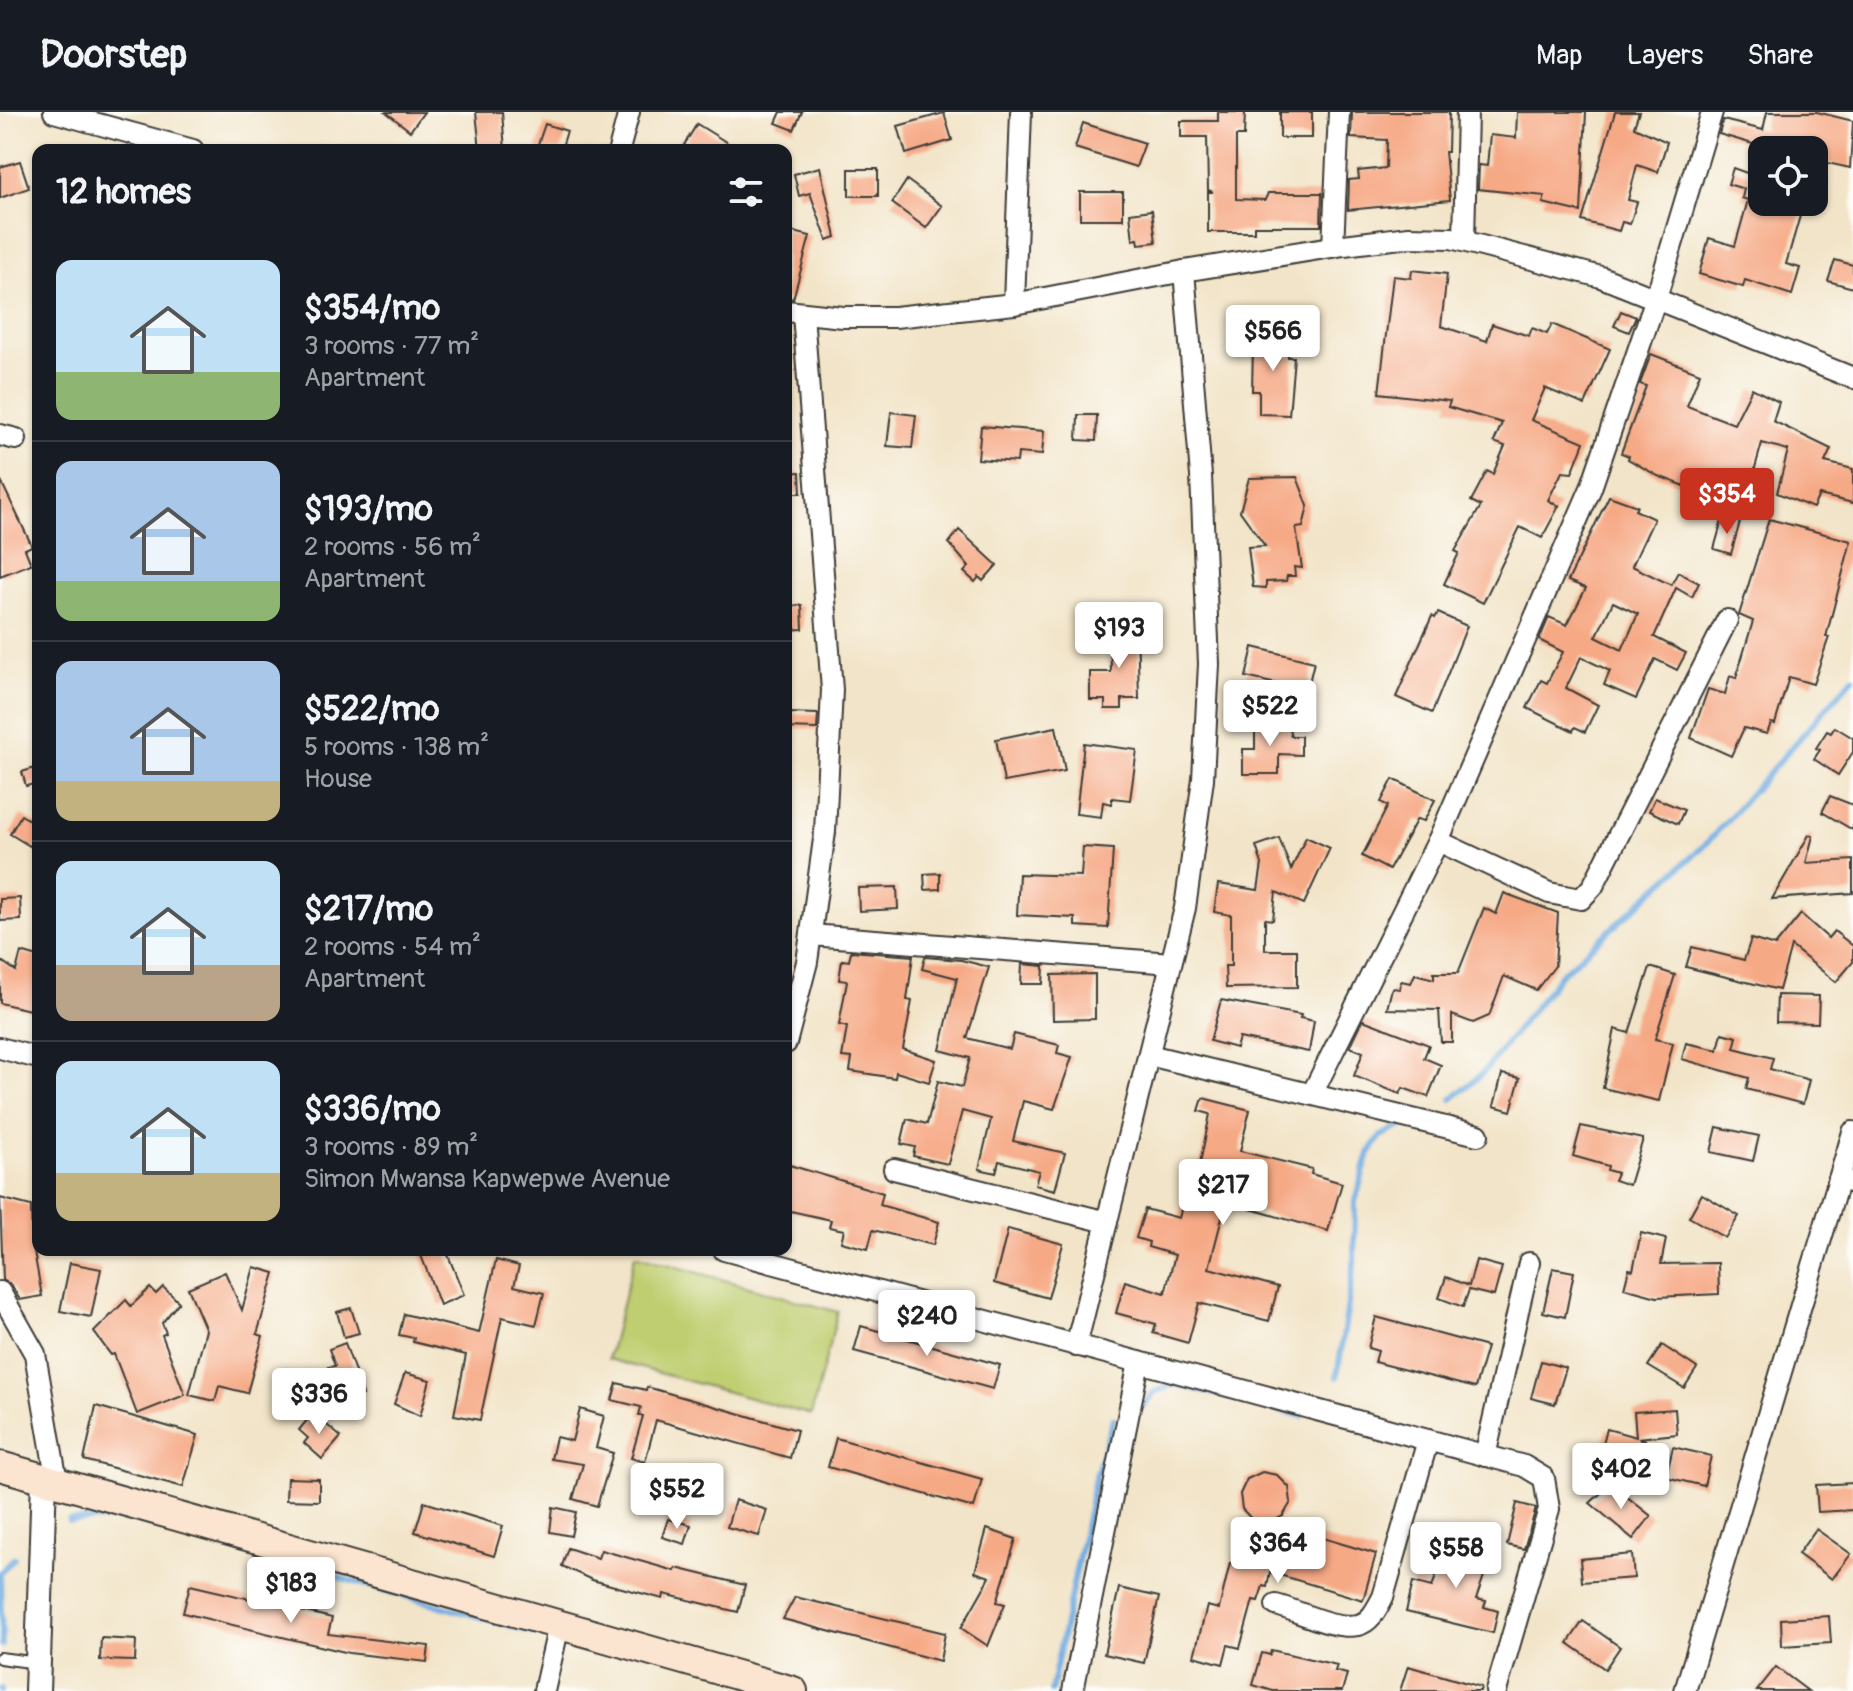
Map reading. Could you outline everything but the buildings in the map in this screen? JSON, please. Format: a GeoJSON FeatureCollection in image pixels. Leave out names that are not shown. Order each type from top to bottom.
{"type":"FeatureCollection","features":[{"type":"Feature","properties":{"kind":"main road"},"geometry":{"type":"LineString","coordinates":[[0,1466],[559,1625],[751,1685],[793,1691]]}},
{"type":"Feature","properties":{"kind":"street"},"geometry":{"type":"LineString","coordinates":[[54,112],[171,144]]}},
{"type":"Feature","properties":{"kind":"street"},"geometry":{"type":"LineString","coordinates":[[621,144],[629,112]]}},
{"type":"Feature","properties":{"kind":"street"},"geometry":{"type":"LineString","coordinates":[[1014,304],[1021,112]]}},
{"type":"Feature","properties":{"kind":"street"},"geometry":{"type":"LineString","coordinates":[[1333,247],[1339,112]]}},
{"type":"Feature","properties":{"kind":"street"},"geometry":{"type":"LineString","coordinates":[[1464,240],[1467,112]]}},
{"type":"Feature","properties":{"kind":"street"},"geometry":{"type":"LineString","coordinates":[[1312,1094],[1438,841],[1591,488],[1656,298],[1712,112]]}},
{"type":"Feature","properties":{"kind":"street"},"geometry":{"type":"LineString","coordinates":[[792,1017],[811,935],[825,832],[832,690],[794,313],[895,317],[1014,304],[1184,271],[1333,247],[1409,237],[1464,240],[1601,277],[1853,378]]}},
{"type":"Feature","properties":{"kind":"street"},"geometry":{"type":"LineString","coordinates":[[1076,1346],[1185,908],[1203,779],[1209,664],[1201,476],[1184,271]]}},
{"type":"Feature","properties":{"kind":"street"},"geometry":{"type":"LineString","coordinates":[[1438,841],[1549,893],[1581,899],[1593,886],[1727,620]]}},
{"type":"Feature","properties":{"kind":"street"},"geometry":{"type":"LineString","coordinates":[[811,935],[1171,963]]}},
{"type":"Feature","properties":{"kind":"street"},"geometry":{"type":"LineString","coordinates":[[0,1048],[32,1056]]}},
{"type":"Feature","properties":{"kind":"street"},"geometry":{"type":"LineString","coordinates":[[1149,1055],[1478,1135]]}},
{"type":"Feature","properties":{"kind":"street"},"geometry":{"type":"LineString","coordinates":[[1685,1691],[1846,1181],[1853,1132]]}},
{"type":"Feature","properties":{"kind":"street"},"geometry":{"type":"LineString","coordinates":[[894,1169],[1107,1222]]}},
{"type":"Feature","properties":{"kind":"street"},"geometry":{"type":"LineString","coordinates":[[747,1256],[1524,1466],[1544,1478],[1549,1493],[1541,1538],[1496,1691]]}},
{"type":"Feature","properties":{"kind":"street"},"geometry":{"type":"LineString","coordinates":[[1485,1456],[1529,1263]]}},
{"type":"Feature","properties":{"kind":"street"},"geometry":{"type":"LineString","coordinates":[[0,1292],[35,1354],[51,1480],[37,1691]]}},
{"type":"Feature","properties":{"kind":"street"},"geometry":{"type":"LineString","coordinates":[[1073,1691],[1139,1362]]}},
{"type":"Feature","properties":{"kind":"street"},"geometry":{"type":"LineString","coordinates":[[1276,1605],[1339,1624],[1359,1625],[1372,1617],[1383,1597],[1428,1440]]}},
{"type":"Feature","properties":{"kind":"street"},"geometry":{"type":"LineString","coordinates":[[544,1691],[559,1625]]}},
{"type":"Feature","properties":{"kind":"lane"},"geometry":{"type":"LineString","coordinates":[[0,1658],[38,1663]]}},
{"type":"Feature","properties":{"kind":"green space"},"geometry":{"type":"Polygon","coordinates":[[[635,1256],[838,1312],[811,1415],[608,1359],[635,1256]]]}},
{"type":"Feature","properties":{"kind":"waterway"},"geometry":{"type":"LineString","coordinates":[[1452,1099],[1483,1073],[1561,974],[1707,843],[1853,678]]}},
{"type":"Feature","properties":{"kind":"waterway"},"geometry":{"type":"LineString","coordinates":[[1337,1377],[1354,1264],[1355,1202],[1369,1153],[1381,1136],[1403,1125]]}},
{"type":"Feature","properties":{"kind":"waterway"},"geometry":{"type":"LineString","coordinates":[[1143,1406],[1154,1392],[1176,1384],[1302,1416]]}},
{"type":"Feature","properties":{"kind":"waterway"},"geometry":{"type":"LineString","coordinates":[[1051,1691],[1095,1479],[1113,1419]]}},
{"type":"Feature","properties":{"kind":"waterway"},"geometry":{"type":"LineString","coordinates":[[69,1521],[127,1518],[540,1634]]}},
{"type":"Feature","properties":{"kind":"waterway"},"geometry":{"type":"LineString","coordinates":[[2,1645],[0,1573],[14,1558]]}}]}
